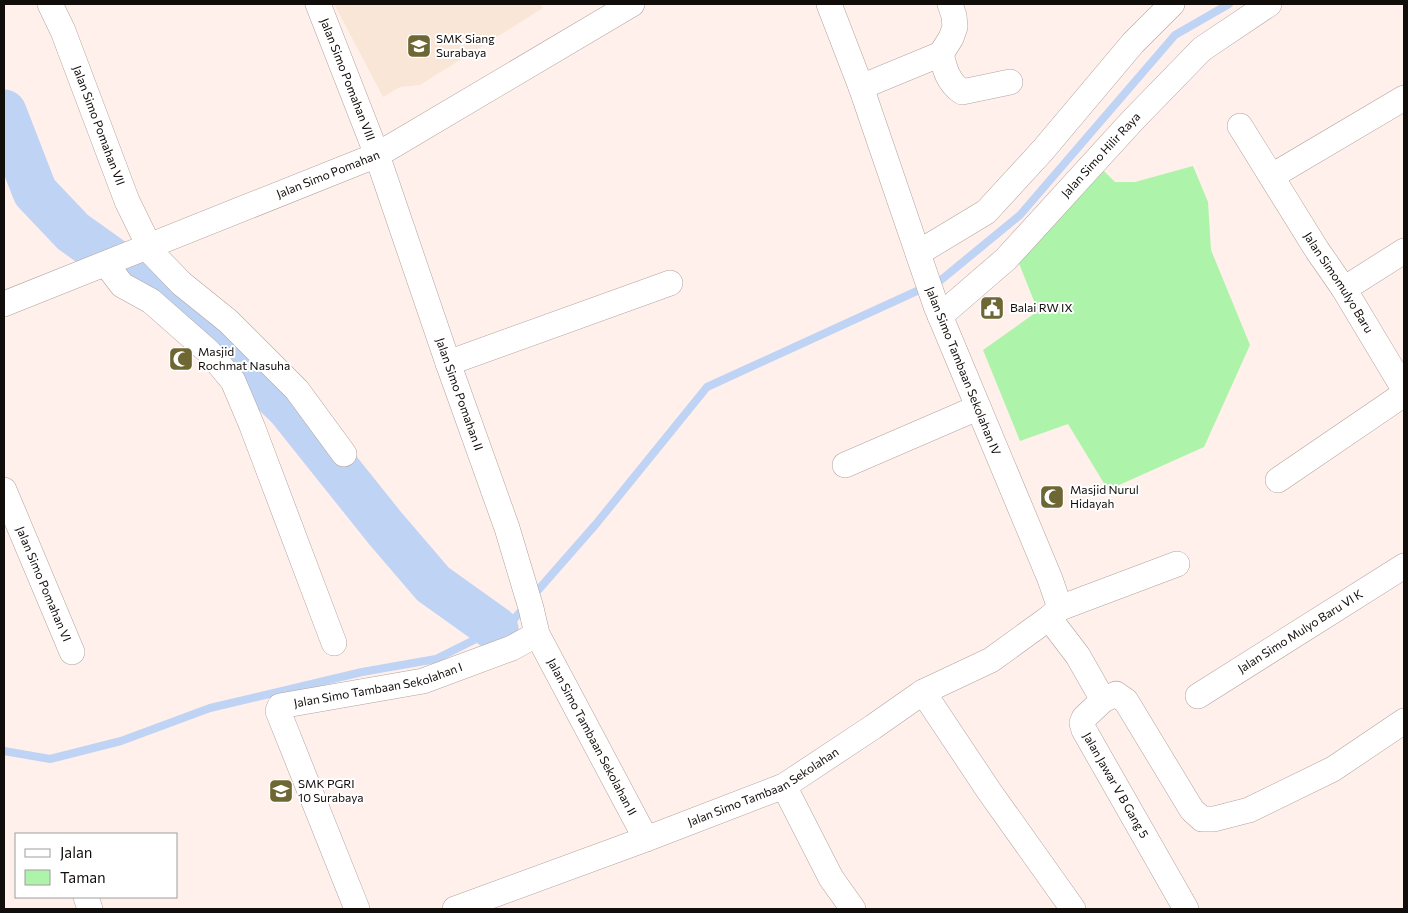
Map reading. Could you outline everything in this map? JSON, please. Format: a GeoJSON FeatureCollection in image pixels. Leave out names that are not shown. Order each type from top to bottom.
{"type":"FeatureCollection","features":[{"type":"Feature","properties":{"kind":"street","name":"Jalan Simo Pomahan VII"},"geometry":{"type":"LineString","coordinates":[[50,4],[66,40],[144,248],[182,284],[228,321],[297,390],[344,454]]}},
{"type":"Feature","properties":{"kind":"street","name":"Jalan Simo Pomahan VIII"},"geometry":{"type":"LineString","coordinates":[[318,4],[377,155]]}},
{"type":"Feature","properties":{"kind":"street","name":"Jalan Simo Pomahan"},"geometry":{"type":"LineString","coordinates":[[4,304],[377,155],[632,4]]}},
{"type":"Feature","properties":{"kind":"street","name":"Jalan Simo Tambaan Sekolahan IV"},"geometry":{"type":"LineString","coordinates":[[829,4],[861,87],[938,311],[1050,579],[1054,613]]}},
{"type":"Feature","properties":{"kind":"street"},"geometry":{"type":"LineString","coordinates":[[861,87],[941,54],[951,38],[955,27],[950,4]]}},
{"type":"Feature","properties":{"kind":"street"},"geometry":{"type":"LineString","coordinates":[[920,260],[986,212],[1170,4]]}},
{"type":"Feature","properties":{"kind":"street","name":"Jalan Simo Hilir Raya"},"geometry":{"type":"LineString","coordinates":[[938,311],[1006,259],[1132,120],[1202,49],[1269,4]]}},
{"type":"Feature","properties":{"kind":"street"},"geometry":{"type":"LineString","coordinates":[[941,54],[948,78],[962,92],[1010,82]]}},
{"type":"Feature","properties":{"kind":"street"},"geometry":{"type":"LineString","coordinates":[[1272,176],[1404,98]]}},
{"type":"Feature","properties":{"kind":"street","name":"Jalan Simomulyo Baru"},"geometry":{"type":"LineString","coordinates":[[1240,126],[1317,250],[1344,289],[1404,389]]}},
{"type":"Feature","properties":{"kind":"street","name":"Jalan Simo Pomahan II"},"geometry":{"type":"LineString","coordinates":[[377,155],[507,528],[537,634]]}},
{"type":"Feature","properties":{"kind":"street"},"geometry":{"type":"LineString","coordinates":[[1344,289],[1404,251]]}},
{"type":"Feature","properties":{"kind":"street"},"geometry":{"type":"LineString","coordinates":[[110,262],[122,285],[151,301],[209,352],[232,381],[252,426],[334,644]]}},
{"type":"Feature","properties":{"kind":"street"},"geometry":{"type":"LineString","coordinates":[[448,363],[670,283]]}},
{"type":"Feature","properties":{"kind":"street"},"geometry":{"type":"LineString","coordinates":[[1278,480],[1404,394]]}},
{"type":"Feature","properties":{"kind":"street"},"geometry":{"type":"LineString","coordinates":[[846,465],[977,408]]}},
{"type":"Feature","properties":{"kind":"street","name":"Jalan Simo Pomahan VI"},"geometry":{"type":"LineString","coordinates":[[4,490],[72,652]]}},
{"type":"Feature","properties":{"kind":"street","name":"Jalan Simo Tambaan Sekolahan"},"geometry":{"type":"LineString","coordinates":[[455,909],[784,786],[923,692],[991,660],[1054,613],[1177,564]]}},
{"type":"Feature","properties":{"kind":"street","name":"Jalan Simo Mulyo Baru VI K"},"geometry":{"type":"LineString","coordinates":[[1198,696],[1404,566]]}},
{"type":"Feature","properties":{"kind":"street"},"geometry":{"type":"LineString","coordinates":[[1054,613],[1103,700],[1116,694],[1126,701],[1192,810],[1202,819],[1214,819],[1249,810],[1325,773],[1404,721]]}},
{"type":"Feature","properties":{"kind":"street","name":"Jalan Simo Tambaan Sekolahan II"},"geometry":{"type":"LineString","coordinates":[[537,634],[646,839]]}},
{"type":"Feature","properties":{"kind":"street","name":"Jalan Simo Tambaan Sekolahan I"},"geometry":{"type":"LineString","coordinates":[[357,909],[278,708],[280,706],[423,681],[512,648],[537,634]]}},
{"type":"Feature","properties":{"kind":"street"},"geometry":{"type":"LineString","coordinates":[[923,692],[989,791],[1073,909]]}},
{"type":"Feature","properties":{"kind":"street","name":"Jalan Jawar V B Gang 5"},"geometry":{"type":"LineString","coordinates":[[1103,700],[1084,718],[1082,723],[1084,730],[1186,909]]}},
{"type":"Feature","properties":{"kind":"street"},"geometry":{"type":"LineString","coordinates":[[784,786],[832,878],[853,909]]}},
{"type":"Feature","properties":{"kind":"shaded area","name":"SMK Siang Surabaya"},"geometry":{"type":"Polygon","coordinates":[[[334,4],[540,4],[543,8],[420,85],[400,87],[383,97],[334,4]]]}},
{"type":"Feature","properties":{"kind":"green space"},"geometry":{"type":"Polygon","coordinates":[[[1095,162],[1115,182],[1135,182],[1193,166],[1208,202],[1211,250],[1250,345],[1204,447],[1108,490],[1068,424],[1020,441],[983,350],[1038,311],[1014,251],[1095,162]]]}},
{"type":"Feature","properties":{"kind":"waterway"},"geometry":{"type":"LineString","coordinates":[[532,597],[596,524],[707,387],[941,280],[1020,215],[1175,35],[1229,4]]}},
{"type":"Feature","properties":{"kind":"waterway"},"geometry":{"type":"LineString","coordinates":[[4,112],[35,192],[73,232],[205,326],[289,408],[385,528],[433,584],[496,629]]}},
{"type":"Feature","properties":{"kind":"waterway"},"geometry":{"type":"LineString","coordinates":[[4,751],[50,759],[121,741],[210,708],[362,672],[436,659],[515,618],[525,606]]}},
{"type":"Feature","properties":{"kind":"place","name":"SMK Siang Surabaya"},"geometry":{"type":"Point","coordinates":[419,46]}},
{"type":"Feature","properties":{"kind":"place","name":"Balai RW IX"},"geometry":{"type":"Point","coordinates":[992,308]}},
{"type":"Feature","properties":{"kind":"place","name":"Masjid Rochmat Nasuha"},"geometry":{"type":"Point","coordinates":[181,359]}},
{"type":"Feature","properties":{"kind":"place","name":"Masjid Nurul Hidayah"},"geometry":{"type":"Point","coordinates":[1052,497]}},
{"type":"Feature","properties":{"kind":"place","name":"SMK PGRI 10 Surabaya"},"geometry":{"type":"Point","coordinates":[281,791]}}]}
